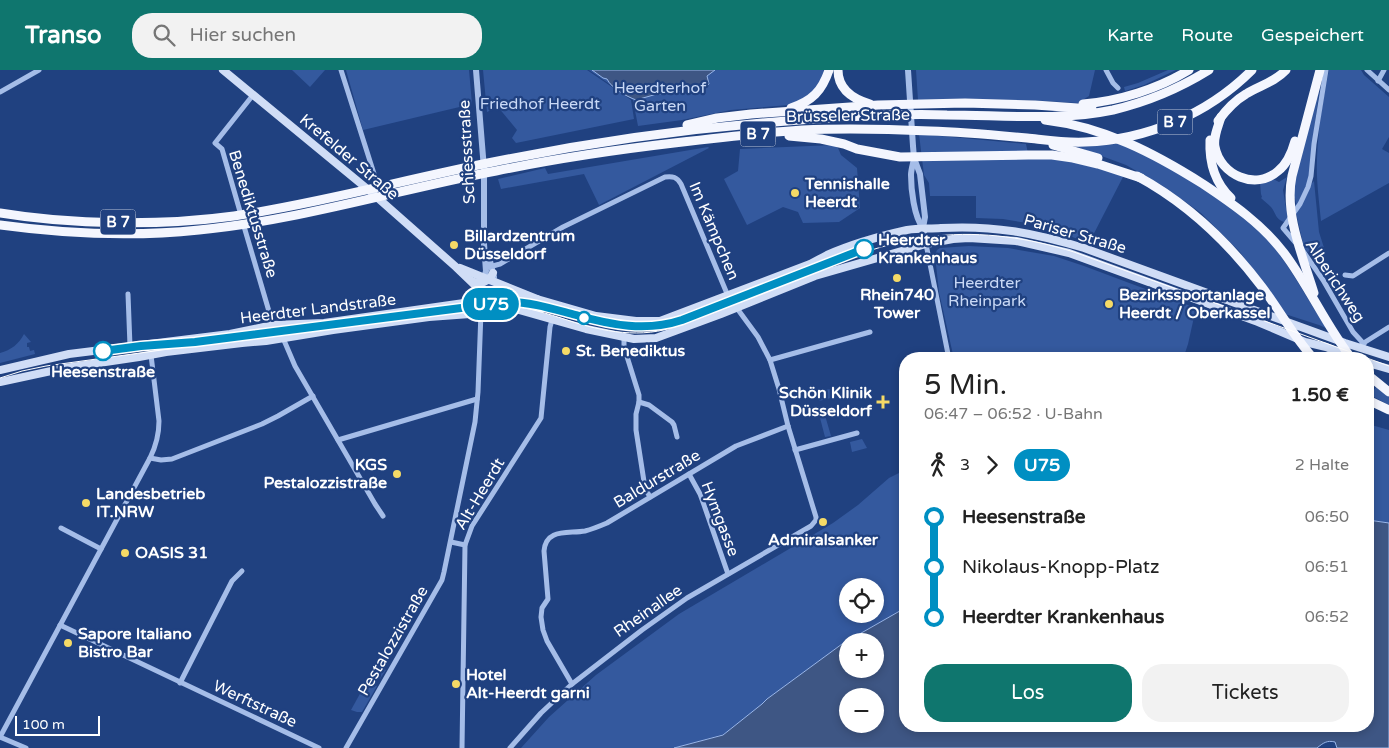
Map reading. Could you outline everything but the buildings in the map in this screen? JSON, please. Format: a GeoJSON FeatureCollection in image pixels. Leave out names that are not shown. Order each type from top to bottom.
{"type":"FeatureCollection","features":[{"type":"Feature","properties":{"kind":"highway"},"geometry":{"type":"LineString","coordinates":[[772,113],[804,104],[816,95],[829,70]]}},
{"type":"Feature","properties":{"kind":"highway"},"geometry":{"type":"LineString","coordinates":[[838,70],[841,85],[849,94],[859,100],[878,105]]}},
{"type":"Feature","properties":{"kind":"highway"},"geometry":{"type":"LineString","coordinates":[[1060,106],[1089,104],[1116,99],[1164,83],[1189,70]]}},
{"type":"Feature","properties":{"kind":"highway","name":"Brüsseler Straße"},"geometry":{"type":"LineString","coordinates":[[495,166],[575,146],[709,128],[842,117],[941,114],[1004,116],[1082,114],[1112,110],[1150,99],[1209,70]]}},
{"type":"Feature","properties":{"kind":"highway","name":"Brüsseler Straße"},"geometry":{"type":"LineString","coordinates":[[495,166],[754,134],[801,130],[888,129],[1084,142],[1128,137],[1176,122],[1201,109],[1226,92],[1252,70]]}},
{"type":"Feature","properties":{"kind":"highway"},"geometry":{"type":"LineString","coordinates":[[1251,218],[1228,196],[1215,177],[1209,153],[1210,140],[1215,126],[1236,100],[1270,82],[1286,70]]}},
{"type":"Feature","properties":{"kind":"highway"},"geometry":{"type":"LineString","coordinates":[[1221,117],[1215,137],[1215,147],[1219,159],[1226,169],[1236,176],[1248,180],[1270,177],[1278,172],[1287,162],[1293,149],[1314,70]]}},
{"type":"Feature","properties":{"kind":"highway"},"geometry":{"type":"LineString","coordinates":[[1320,70],[1292,176],[1289,191],[1290,207],[1318,305],[1347,352]]}},
{"type":"Feature","properties":{"kind":"highway"},"geometry":{"type":"LineString","coordinates":[[633,137],[717,118],[878,105],[965,103],[1060,106],[1112,110]]}},
{"type":"Feature","properties":{"kind":"highway","name":"Brüsseler Straße"},"geometry":{"type":"LineString","coordinates":[[1004,116],[1055,121],[1104,133],[1126,141],[1192,177],[1251,218],[1271,237],[1294,267],[1318,305]]}},
{"type":"Feature","properties":{"kind":"highway"},"geometry":{"type":"LineString","coordinates":[[754,134],[821,139],[857,149],[900,157],[1052,156],[1073,158],[1141,178]]}},
{"type":"Feature","properties":{"kind":"highway","name":"Brüsseler Straße"},"geometry":{"type":"LineString","coordinates":[[1022,138],[1074,150],[1124,169],[1170,196],[1206,224],[1227,244],[1263,289],[1308,352]]}},
{"type":"Feature","properties":{"kind":"highway","name":"B 7"},"geometry":{"type":"LineString","coordinates":[[3,213],[60,220],[126,222],[196,220],[310,202],[495,166]]}},
{"type":"Feature","properties":{"kind":"highway","name":"B 7"},"geometry":{"type":"LineString","coordinates":[[0,225],[56,231],[122,234],[233,226],[312,212],[495,166]]}},
{"type":"Feature","properties":{"kind":"highway"},"geometry":{"type":"LineString","coordinates":[[1374,380],[1389,392]]}},
{"type":"Feature","properties":{"kind":"highway"},"geometry":{"type":"LineString","coordinates":[[1374,403],[1389,410]]}},
{"type":"Feature","properties":{"kind":"highway"},"geometry":{"type":"LineString","coordinates":[[1374,408],[1389,415]]}},
{"type":"Feature","properties":{"kind":"main road","name":"Krefelder Straße"},"geometry":{"type":"LineString","coordinates":[[223,70],[371,192],[472,281],[476,283],[486,277]]}},
{"type":"Feature","properties":{"kind":"main road","name":"Pariser Straße"},"geometry":{"type":"LineString","coordinates":[[537,299],[596,316],[654,322],[665,320],[728,296],[810,264],[827,255],[888,235],[923,228],[991,228],[1021,232],[1084,248],[1316,332],[1363,344],[1389,357]]}},
{"type":"Feature","properties":{"kind":"main road","name":"Pariser Straße"},"geometry":{"type":"LineString","coordinates":[[737,307],[815,276],[926,244],[970,238],[1016,241],[1085,258],[1283,332],[1304,342],[1339,352]]}},
{"type":"Feature","properties":{"kind":"main road","name":"Krefelder Straße"},"geometry":{"type":"LineString","coordinates":[[456,267],[486,277]]}},
{"type":"Feature","properties":{"kind":"main road"},"geometry":{"type":"LineString","coordinates":[[486,277],[483,286],[490,282],[498,283]]}},
{"type":"Feature","properties":{"kind":"main road"},"geometry":{"type":"LineString","coordinates":[[486,277],[532,296],[541,305],[540,311],[519,310]]}},
{"type":"Feature","properties":{"kind":"main road"},"geometry":{"type":"LineString","coordinates":[[481,312],[480,300],[486,277]]}},
{"type":"Feature","properties":{"kind":"main road","name":"Heerdter Landstraße"},"geometry":{"type":"LineString","coordinates":[[0,370],[50,358],[230,334],[273,325],[324,322],[480,300],[514,297],[537,299]]}},
{"type":"Feature","properties":{"kind":"main road"},"geometry":{"type":"LineString","coordinates":[[480,300],[486,307],[492,310]]}},
{"type":"Feature","properties":{"kind":"main road"},"geometry":{"type":"LineString","coordinates":[[519,310],[586,330],[644,339],[667,335],[737,307]]}},
{"type":"Feature","properties":{"kind":"main road","name":"Heerdter Landstraße"},"geometry":{"type":"LineString","coordinates":[[0,382],[77,366],[223,345],[268,341],[429,317],[492,310],[519,310]]}},
{"type":"Feature","properties":{"kind":"main road"},"geometry":{"type":"LineString","coordinates":[[283,338],[282,329],[290,324]]}},
{"type":"Feature","properties":{"kind":"main road"},"geometry":{"type":"LineString","coordinates":[[268,341],[275,334],[273,325]]}},
{"type":"Feature","properties":{"kind":"main road","name":"Pariser Straße"},"geometry":{"type":"LineString","coordinates":[[1283,332],[1347,350],[1353,350],[1363,344]]}},
{"type":"Feature","properties":{"kind":"main road"},"geometry":{"type":"LineString","coordinates":[[1310,341],[1317,339],[1316,332]]}},
{"type":"Feature","properties":{"kind":"main road"},"geometry":{"type":"LineString","coordinates":[[151,344],[151,355]]}},
{"type":"Feature","properties":{"kind":"main road","name":"Pariser Straße"},"geometry":{"type":"LineString","coordinates":[[1363,344],[1389,357]]}},
{"type":"Feature","properties":{"kind":"main road"},"geometry":{"type":"LineString","coordinates":[[37,374],[50,368],[50,358]]}},
{"type":"Feature","properties":{"kind":"main road"},"geometry":{"type":"LineString","coordinates":[[1374,365],[1389,369]]}},
{"type":"Feature","properties":{"kind":"street"},"geometry":{"type":"LineString","coordinates":[[0,92],[39,70]]}},
{"type":"Feature","properties":{"kind":"street"},"geometry":{"type":"LineString","coordinates":[[341,70],[376,180],[375,187],[371,192]]}},
{"type":"Feature","properties":{"kind":"street","name":"Schiessstraße"},"geometry":{"type":"LineString","coordinates":[[476,70],[484,169],[486,277]]}},
{"type":"Feature","properties":{"kind":"street"},"geometry":{"type":"LineString","coordinates":[[908,70],[914,158],[911,174],[914,203],[918,220],[923,228],[948,352]]}},
{"type":"Feature","properties":{"kind":"street"},"geometry":{"type":"LineString","coordinates":[[1106,70],[1118,88]]}},
{"type":"Feature","properties":{"kind":"street","name":"Alberichweg"},"geometry":{"type":"LineString","coordinates":[[1326,70],[1314,144],[1311,176],[1300,204],[1283,228],[1316,268],[1357,338],[1358,344],[1363,344]]}},
{"type":"Feature","properties":{"kind":"street"},"geometry":{"type":"LineString","coordinates":[[1367,70],[1389,90]]}},
{"type":"Feature","properties":{"kind":"street"},"geometry":{"type":"LineString","coordinates":[[1378,80],[1384,70]]}},
{"type":"Feature","properties":{"kind":"street","name":"Benediktusstraße"},"geometry":{"type":"LineString","coordinates":[[253,95],[215,143],[222,149],[273,325]]}},
{"type":"Feature","properties":{"kind":"street","name":"Im Kämpchen"},"geometry":{"type":"LineString","coordinates":[[486,277],[521,252],[562,227],[665,177],[672,176],[681,184],[728,296]]}},
{"type":"Feature","properties":{"kind":"street"},"geometry":{"type":"LineString","coordinates":[[1345,275],[1353,276],[1389,253]]}},
{"type":"Feature","properties":{"kind":"street","name":"Pariser Straße"},"geometry":{"type":"LineString","coordinates":[[737,307],[737,297],[747,292],[752,286]]}},
{"type":"Feature","properties":{"kind":"street"},"geometry":{"type":"LineString","coordinates":[[128,294],[130,346]]}},
{"type":"Feature","properties":{"kind":"street"},"geometry":{"type":"LineString","coordinates":[[728,296],[758,337],[770,360],[795,450],[858,433]]}},
{"type":"Feature","properties":{"kind":"street","name":"Pestalozzistraße"},"geometry":{"type":"LineString","coordinates":[[346,748],[442,580],[473,434],[477,399],[481,312]]}},
{"type":"Feature","properties":{"kind":"street","name":"Alt-Heerdt"},"geometry":{"type":"LineString","coordinates":[[462,748],[464,545],[472,526],[541,418],[552,320]]}},
{"type":"Feature","properties":{"kind":"street"},"geometry":{"type":"LineString","coordinates":[[1363,344],[1389,327]]}},
{"type":"Feature","properties":{"kind":"street"},"geometry":{"type":"LineString","coordinates":[[770,360],[870,332]]}},
{"type":"Feature","properties":{"kind":"street"},"geometry":{"type":"LineString","coordinates":[[624,337],[624,347],[637,386],[639,402],[636,414],[636,430],[646,488],[650,497]]}},
{"type":"Feature","properties":{"kind":"street"},"geometry":{"type":"LineString","coordinates":[[283,338],[295,366],[383,516]]}},
{"type":"Feature","properties":{"kind":"street"},"geometry":{"type":"LineString","coordinates":[[26,748],[0,737],[156,444],[159,429],[151,355]]}},
{"type":"Feature","properties":{"kind":"street"},"geometry":{"type":"LineString","coordinates":[[150,458],[172,459],[262,424],[313,396]]}},
{"type":"Feature","properties":{"kind":"street"},"geometry":{"type":"LineString","coordinates":[[338,440],[477,399]]}},
{"type":"Feature","properties":{"kind":"street"},"geometry":{"type":"LineString","coordinates":[[639,402],[649,404],[672,422],[677,437]]}},
{"type":"Feature","properties":{"kind":"street","name":"Baldurstraße"},"geometry":{"type":"LineString","coordinates":[[572,684],[547,641],[543,630],[542,608],[548,599],[544,551],[546,542],[552,535],[584,531],[607,523],[736,446],[788,426]]}},
{"type":"Feature","properties":{"kind":"street","name":"Rheinallee"},"geometry":{"type":"LineString","coordinates":[[510,748],[541,713],[572,684],[673,607],[811,526],[816,517],[795,450]]}},
{"type":"Feature","properties":{"kind":"street","name":"Hymgasse"},"geometry":{"type":"LineString","coordinates":[[689,474],[700,494],[728,574]]}},
{"type":"Feature","properties":{"kind":"street"},"geometry":{"type":"LineString","coordinates":[[61,528],[101,549]]}},
{"type":"Feature","properties":{"kind":"street"},"geometry":{"type":"LineString","coordinates":[[451,542],[464,545]]}},
{"type":"Feature","properties":{"kind":"street"},"geometry":{"type":"LineString","coordinates":[[180,683],[232,582],[242,571]]}},
{"type":"Feature","properties":{"kind":"street","name":"Werftstraße"},"geometry":{"type":"LineString","coordinates":[[60,625],[319,748]]}},
{"type":"Feature","properties":{"kind":"green space"},"geometry":{"type":"Polygon","coordinates":[[[292,70],[325,70],[310,87],[292,70]]]}},
{"type":"Feature","properties":{"kind":"green space","name":"Friedhof Heerdt"},"geometry":{"type":"Polygon","coordinates":[[[346,70],[469,70],[472,104],[363,130],[346,70]]]}},
{"type":"Feature","properties":{"kind":"green space","name":"Friedhof Heerdt"},"geometry":{"type":"Polygon","coordinates":[[[483,70],[587,70],[631,100],[634,119],[516,143],[512,138],[517,130],[498,107],[487,112],[483,70]]]}},
{"type":"Feature","properties":{"kind":"green space","name":"Heerdterhof Garten"},"geometry":{"type":"Polygon","coordinates":[[[589,70],[824,70],[821,79],[813,91],[804,98],[789,105],[731,110],[682,120],[638,126],[633,100],[589,70]]]}},
{"type":"Feature","properties":{"kind":"green space"},"geometry":{"type":"Polygon","coordinates":[[[916,70],[1095,70],[1089,96],[1078,103],[1028,100],[918,100],[916,70]]]}},
{"type":"Feature","properties":{"kind":"green space"},"geometry":{"type":"Polygon","coordinates":[[[1168,70],[1176,70],[1144,85],[1125,91],[1124,87],[1168,70]]]}},
{"type":"Feature","properties":{"kind":"green space"},"geometry":{"type":"Polygon","coordinates":[[[1329,70],[1361,70],[1364,75],[1389,97],[1389,137],[1382,149],[1389,153],[1389,183],[1321,221],[1317,174],[1318,148],[1321,114],[1329,70]]]}},
{"type":"Feature","properties":{"kind":"green space"},"geometry":{"type":"Polygon","coordinates":[[[1320,85],[1312,165],[1307,184],[1296,210],[1295,198],[1293,198],[1295,180],[1320,85]]]}},
{"type":"Feature","properties":{"kind":"green space"},"geometry":{"type":"Polygon","coordinates":[[[919,134],[1026,144],[1029,158],[1061,159],[1124,175],[1089,243],[1039,225],[1003,219],[976,218],[976,196],[930,196],[929,183],[924,175],[919,134]]]}},
{"type":"Feature","properties":{"kind":"green space"},"geometry":{"type":"Polygon","coordinates":[[[1123,143],[1194,182],[1251,222],[1274,247],[1326,328],[1285,314],[1240,252],[1201,213],[1163,186],[1126,165],[1072,145],[1123,143]]]}},
{"type":"Feature","properties":{"kind":"green space","name":"Tennishalle Heerdt"},"geometry":{"type":"Polygon","coordinates":[[[834,145],[838,148],[841,155],[857,168],[860,208],[839,222],[803,223],[798,212],[783,207],[747,225],[724,179],[738,171],[740,149],[834,145]]]}},
{"type":"Feature","properties":{"kind":"green space"},"geometry":{"type":"Polygon","coordinates":[[[708,147],[599,205],[584,174],[501,189],[498,179],[545,168],[548,174],[708,147]]]}},
{"type":"Feature","properties":{"kind":"green space"},"geometry":{"type":"Polygon","coordinates":[[[1287,177],[1283,190],[1288,220],[1284,222],[1276,216],[1271,207],[1261,198],[1260,183],[1273,179],[1279,182],[1287,177]]]}},
{"type":"Feature","properties":{"kind":"green space"},"geometry":{"type":"Polygon","coordinates":[[[1314,181],[1319,232],[1325,251],[1314,259],[1304,248],[1296,213],[1310,185],[1314,181]]]}},
{"type":"Feature","properties":{"kind":"green space","name":"Heerdter Rheinpark"},"geometry":{"type":"Polygon","coordinates":[[[969,246],[1008,248],[1054,256],[1196,308],[1185,352],[952,352],[939,292],[935,255],[940,248],[969,246]]]}},
{"type":"Feature","properties":{"kind":"green space"},"geometry":{"type":"Polygon","coordinates":[[[489,284],[517,294],[484,298],[484,287],[489,284]]]}},
{"type":"Feature","properties":{"kind":"green space"},"geometry":{"type":"Polygon","coordinates":[[[719,302],[720,305],[669,323],[639,326],[639,324],[664,323],[719,302]]]}},
{"type":"Feature","properties":{"kind":"green space"},"geometry":{"type":"Polygon","coordinates":[[[24,334],[31,342],[27,343],[27,347],[29,347],[30,351],[34,350],[35,354],[0,363],[0,353],[14,346],[24,334]]]}},
{"type":"Feature","properties":{"kind":"green space"},"geometry":{"type":"Polygon","coordinates":[[[1376,387],[1389,397],[1389,405],[1374,397],[1376,387]]]}},
{"type":"Feature","properties":{"kind":"green space"},"geometry":{"type":"Polygon","coordinates":[[[836,388],[838,396],[819,401],[825,390],[836,388]]]}},
{"type":"Feature","properties":{"kind":"green space"},"geometry":{"type":"Polygon","coordinates":[[[824,412],[831,436],[825,437],[819,414],[824,412]]]}},
{"type":"Feature","properties":{"kind":"green space"},"geometry":{"type":"Polygon","coordinates":[[[1374,426],[1389,430],[1389,523],[1374,521],[1374,426]]]}},
{"type":"Feature","properties":{"kind":"green space"},"geometry":{"type":"Polygon","coordinates":[[[862,439],[867,448],[852,452],[850,442],[862,439]]]}},
{"type":"Feature","properties":{"kind":"green space"},"geometry":{"type":"Polygon","coordinates":[[[899,473],[899,611],[884,620],[884,578],[839,578],[839,623],[879,623],[861,633],[839,633],[839,646],[767,699],[724,734],[674,748],[521,748],[549,717],[596,675],[679,614],[833,523],[858,505],[889,478],[899,473]]]}},
{"type":"Feature","properties":{"kind":"green space"},"geometry":{"type":"Polygon","coordinates":[[[376,665],[386,670],[380,679],[371,674],[376,665]]]}},
{"type":"Feature","properties":{"kind":"green space"},"geometry":{"type":"Polygon","coordinates":[[[367,681],[377,686],[362,712],[351,710],[367,681]]]}},
{"type":"Feature","properties":{"kind":"shaded area"},"geometry":{"type":"Polygon","coordinates":[[[592,70],[715,70],[707,76],[709,84],[701,91],[657,94],[636,100],[620,92],[607,79],[592,70]]]}},
{"type":"Feature","properties":{"kind":"shaded area"},"geometry":{"type":"Polygon","coordinates":[[[1374,521],[1389,523],[1389,748],[1337,748],[1335,742],[1330,741],[1323,743],[1317,748],[674,748],[723,735],[767,699],[839,646],[839,678],[884,678],[884,633],[861,633],[879,623],[884,623],[884,620],[899,611],[899,732],[1374,732],[1374,521]]]}},
{"type":"Feature","properties":{"kind":"tram line"},"geometry":{"type":"LineString","coordinates":[[0,378],[46,366],[497,306],[514,306],[529,309],[616,332],[644,333],[671,328],[829,265],[881,247],[936,236],[971,234],[1023,239],[1074,252],[1350,352]]}},
{"type":"Feature","properties":{"kind":"tram line"},"geometry":{"type":"LineString","coordinates":[[1374,361],[1389,366]]}},
{"type":"Feature","properties":{"kind":"metro line","name":"U75"},"geometry":{"type":"LineString","coordinates":[[103,351],[195,342],[508,302],[541,305],[577,316],[626,326],[662,326],[682,320],[864,249]]}},
{"type":"Feature","properties":{"kind":"place","name":"Tennishalle Heerdt"},"geometry":{"type":"Point","coordinates":[795,193]}},
{"type":"Feature","properties":{"kind":"place","name":"Billardzentrum Düsseldorf"},"geometry":{"type":"Point","coordinates":[454,245]}},
{"type":"Feature","properties":{"kind":"place","name":"Heerdter Krankenhaus"},"geometry":{"type":"Point","coordinates":[864,249]}},
{"type":"Feature","properties":{"kind":"place","name":"Rhein740 Tower"},"geometry":{"type":"Point","coordinates":[897,278]}},
{"type":"Feature","properties":{"kind":"place","name":"Bezirkssportanlage Heerdt / Oberkassel"},"geometry":{"type":"Point","coordinates":[1109,304]}},
{"type":"Feature","properties":{"kind":"place","name":"Heesenstraße"},"geometry":{"type":"Point","coordinates":[103,351]}},
{"type":"Feature","properties":{"kind":"place","name":"St. Benediktus"},"geometry":{"type":"Point","coordinates":[566,351]}},
{"type":"Feature","properties":{"kind":"place","name":"Schön Klinik Düsseldorf"},"geometry":{"type":"Point","coordinates":[883,402]}},
{"type":"Feature","properties":{"kind":"place","name":"KGS Pestalozzistraße"},"geometry":{"type":"Point","coordinates":[397,474]}},
{"type":"Feature","properties":{"kind":"place","name":"Landesbetrieb IT.NRW"},"geometry":{"type":"Point","coordinates":[86,503]}},
{"type":"Feature","properties":{"kind":"place","name":"Admiralsanker"},"geometry":{"type":"Point","coordinates":[823,522]}},
{"type":"Feature","properties":{"kind":"place","name":"OASIS 31"},"geometry":{"type":"Point","coordinates":[125,553]}},
{"type":"Feature","properties":{"kind":"place","name":"Sapore Italiano Bistro Bar"},"geometry":{"type":"Point","coordinates":[68,643]}},
{"type":"Feature","properties":{"kind":"place","name":"Hotel Alt-Heerdt garni"},"geometry":{"type":"Point","coordinates":[456,684]}}]}
